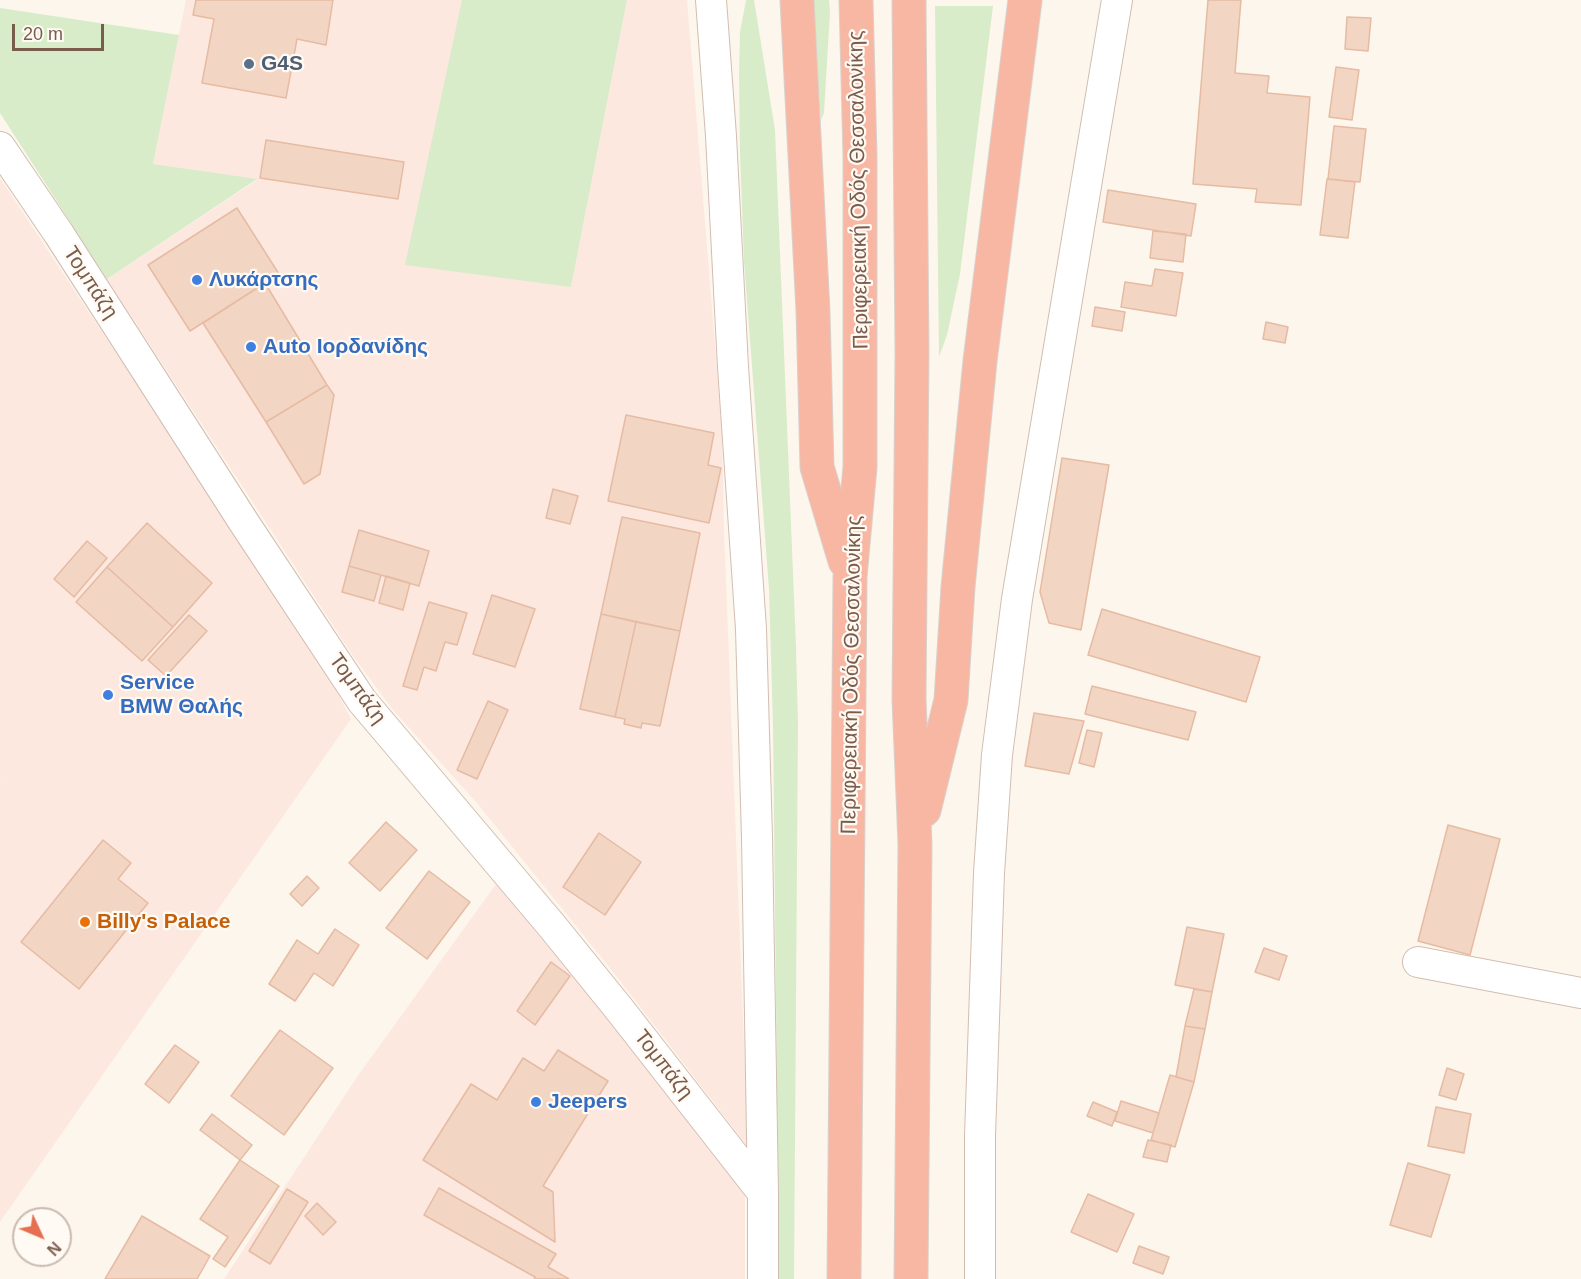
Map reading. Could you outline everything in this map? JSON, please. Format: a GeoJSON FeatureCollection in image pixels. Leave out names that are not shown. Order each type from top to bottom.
{"type":"FeatureCollection","features":[{"type":"Feature","properties":{"kind":"highway"},"geometry":{"type":"LineString","coordinates":[[797,0],[812,299],[817,467],[850,577]]}},
{"type":"Feature","properties":{"kind":"highway","name":"Περιφερειακή Οδός Θεσσαλονίκης"},"geometry":{"type":"LineString","coordinates":[[844,1279],[850,577],[860,455],[860,156],[856,0]]}},
{"type":"Feature","properties":{"kind":"highway"},"geometry":{"type":"LineString","coordinates":[[909,2],[912,353],[909,700],[915,844],[911,1279]]}},
{"type":"Feature","properties":{"kind":"highway"},"geometry":{"type":"LineString","coordinates":[[915,844],[951,700],[959,576],[977,384],[1024,7]]}},
{"type":"Feature","properties":{"kind":"street"},"geometry":{"type":"LineString","coordinates":[[711,0],[751,629],[757,838],[763,1279]]}},
{"type":"Feature","properties":{"kind":"street"},"geometry":{"type":"LineString","coordinates":[[980,1279],[980,1136],[989,873],[997,755],[1017,599],[1117,0]]}},
{"type":"Feature","properties":{"kind":"street","name":"Τομπάζη"},"geometry":{"type":"LineString","coordinates":[[0,147],[59,234],[243,521],[362,701],[552,926],[763,1193]]}},
{"type":"Feature","properties":{"kind":"street"},"geometry":{"type":"LineString","coordinates":[[1418,962],[1581,993]]}},
{"type":"Feature","properties":{"kind":"shaded area"},"geometry":{"type":"Polygon","coordinates":[[[186,0],[463,0],[571,287],[627,0],[687,0],[722,432],[748,1147],[617,977],[477,803],[393,710],[353,656],[107,279],[257,180],[153,164],[186,0]]]}},
{"type":"Feature","properties":{"kind":"shaded area"},"geometry":{"type":"Polygon","coordinates":[[[0,178],[287,611],[335,688],[351,719],[0,1222],[0,781],[2,782],[0,780],[0,178]]]}},
{"type":"Feature","properties":{"kind":"shaded area","name":"Jeepers"},"geometry":{"type":"Polygon","coordinates":[[[496,884],[745,1184],[745,1279],[224,1279],[357,1077],[496,884]]]}},
{"type":"Feature","properties":{"kind":"green space"},"geometry":{"type":"Polygon","coordinates":[[[462,0],[627,0],[571,287],[405,265],[462,0]]]}},
{"type":"Feature","properties":{"kind":"green space"},"geometry":{"type":"Polygon","coordinates":[[[746,0],[754,0],[775,130],[796,647],[798,722],[794,1279],[779,1279],[773,725],[769,589],[744,261],[740,153],[740,32],[746,0]]]}},
{"type":"Feature","properties":{"kind":"green space"},"geometry":{"type":"Polygon","coordinates":[[[812,0],[829,0],[830,12],[824,113],[821,120],[812,0]]]}},
{"type":"Feature","properties":{"kind":"green space"},"geometry":{"type":"Polygon","coordinates":[[[935,6],[993,6],[960,274],[947,335],[939,357],[935,6]]]}},
{"type":"Feature","properties":{"kind":"green space"},"geometry":{"type":"Polygon","coordinates":[[[0,8],[179,35],[153,164],[257,179],[107,279],[0,113],[0,8]]]}},
{"type":"Feature","properties":{"kind":"building","name":"G4S"},"geometry":{"type":"Polygon","coordinates":[[[196,0],[333,0],[326,45],[297,39],[286,98],[202,83],[214,19],[193,15],[196,0]]]}},
{"type":"Feature","properties":{"kind":"building"},"geometry":{"type":"Polygon","coordinates":[[[1208,0],[1241,0],[1235,73],[1269,76],[1267,93],[1310,97],[1301,205],[1255,202],[1257,189],[1193,184],[1208,0]]]}},
{"type":"Feature","properties":{"kind":"building"},"geometry":{"type":"Polygon","coordinates":[[[1347,17],[1371,18],[1368,51],[1345,49],[1347,17]]]}},
{"type":"Feature","properties":{"kind":"building"},"geometry":{"type":"Polygon","coordinates":[[[1336,67],[1359,70],[1352,120],[1329,117],[1336,67]]]}},
{"type":"Feature","properties":{"kind":"building"},"geometry":{"type":"Polygon","coordinates":[[[1334,126],[1366,129],[1360,182],[1328,179],[1334,126]]]}},
{"type":"Feature","properties":{"kind":"building"},"geometry":{"type":"Polygon","coordinates":[[[266,140],[404,162],[398,199],[260,178],[266,140]]]}},
{"type":"Feature","properties":{"kind":"building"},"geometry":{"type":"Polygon","coordinates":[[[1327,179],[1355,182],[1348,238],[1320,235],[1327,179]]]}},
{"type":"Feature","properties":{"kind":"building"},"geometry":{"type":"Polygon","coordinates":[[[1108,190],[1196,204],[1191,236],[1103,222],[1108,190]]]}},
{"type":"Feature","properties":{"kind":"building"},"geometry":{"type":"Polygon","coordinates":[[[237,208],[279,274],[190,331],[148,265],[237,208]]]}},
{"type":"Feature","properties":{"kind":"building"},"geometry":{"type":"Polygon","coordinates":[[[1153,231],[1186,234],[1183,262],[1150,258],[1153,231]]]}},
{"type":"Feature","properties":{"kind":"building"},"geometry":{"type":"Polygon","coordinates":[[[1155,269],[1183,273],[1176,316],[1121,307],[1125,282],[1152,286],[1155,269]]]}},
{"type":"Feature","properties":{"kind":"building"},"geometry":{"type":"Polygon","coordinates":[[[265,283],[327,385],[266,422],[203,323],[265,283]]]}},
{"type":"Feature","properties":{"kind":"building"},"geometry":{"type":"Polygon","coordinates":[[[1095,307],[1125,312],[1122,331],[1092,326],[1095,307]]]}},
{"type":"Feature","properties":{"kind":"building"},"geometry":{"type":"Polygon","coordinates":[[[1266,322],[1288,327],[1285,343],[1263,339],[1266,322]]]}},
{"type":"Feature","properties":{"kind":"building"},"geometry":{"type":"Polygon","coordinates":[[[327,385],[334,395],[320,474],[304,484],[266,422],[327,385]]]}},
{"type":"Feature","properties":{"kind":"building"},"geometry":{"type":"Polygon","coordinates":[[[626,415],[714,433],[708,465],[721,468],[709,523],[608,501],[626,415]]]}},
{"type":"Feature","properties":{"kind":"building"},"geometry":{"type":"Polygon","coordinates":[[[1062,458],[1109,465],[1081,630],[1049,623],[1040,592],[1062,458]]]}},
{"type":"Feature","properties":{"kind":"building"},"geometry":{"type":"Polygon","coordinates":[[[553,489],[578,496],[570,524],[546,518],[553,489]]]}},
{"type":"Feature","properties":{"kind":"building"},"geometry":{"type":"Polygon","coordinates":[[[622,517],[700,533],[680,631],[601,614],[622,517]]]}},
{"type":"Feature","properties":{"kind":"building"},"geometry":{"type":"Polygon","coordinates":[[[147,523],[212,583],[173,627],[107,567],[147,523]]]}},
{"type":"Feature","properties":{"kind":"building"},"geometry":{"type":"Polygon","coordinates":[[[359,530],[429,551],[419,586],[349,566],[359,530]]]}},
{"type":"Feature","properties":{"kind":"building"},"geometry":{"type":"Polygon","coordinates":[[[87,541],[107,558],[74,597],[54,579],[87,541]]]}},
{"type":"Feature","properties":{"kind":"building"},"geometry":{"type":"Polygon","coordinates":[[[349,566],[381,575],[374,601],[342,592],[349,566]]]}},
{"type":"Feature","properties":{"kind":"building"},"geometry":{"type":"Polygon","coordinates":[[[107,567],[173,627],[142,661],[76,602],[107,567]]]}},
{"type":"Feature","properties":{"kind":"building"},"geometry":{"type":"Polygon","coordinates":[[[386,576],[410,583],[403,610],[379,603],[386,576]]]}},
{"type":"Feature","properties":{"kind":"building"},"geometry":{"type":"Polygon","coordinates":[[[492,595],[535,609],[515,667],[473,654],[492,595]]]}},
{"type":"Feature","properties":{"kind":"building"},"geometry":{"type":"Polygon","coordinates":[[[429,602],[467,613],[457,645],[445,642],[436,671],[424,667],[417,690],[403,686],[429,602]]]}},
{"type":"Feature","properties":{"kind":"building"},"geometry":{"type":"Polygon","coordinates":[[[1102,609],[1260,657],[1246,702],[1088,655],[1102,609]]]}},
{"type":"Feature","properties":{"kind":"building"},"geometry":{"type":"Polygon","coordinates":[[[601,614],[636,622],[615,717],[580,709],[601,614]]]}},
{"type":"Feature","properties":{"kind":"building"},"geometry":{"type":"Polygon","coordinates":[[[189,615],[207,631],[166,676],[148,660],[189,615]]]}},
{"type":"Feature","properties":{"kind":"building"},"geometry":{"type":"Polygon","coordinates":[[[636,622],[680,631],[660,726],[642,723],[641,728],[624,724],[625,719],[615,717],[636,622]]]}},
{"type":"Feature","properties":{"kind":"building"},"geometry":{"type":"Polygon","coordinates":[[[1092,686],[1196,712],[1188,740],[1085,714],[1092,686]]]}},
{"type":"Feature","properties":{"kind":"building"},"geometry":{"type":"Polygon","coordinates":[[[488,701],[508,710],[477,779],[457,770],[488,701]]]}},
{"type":"Feature","properties":{"kind":"building"},"geometry":{"type":"Polygon","coordinates":[[[1034,713],[1084,721],[1069,774],[1025,766],[1034,713]]]}},
{"type":"Feature","properties":{"kind":"building"},"geometry":{"type":"Polygon","coordinates":[[[1087,730],[1102,733],[1094,767],[1079,763],[1087,730]]]}},
{"type":"Feature","properties":{"kind":"building"},"geometry":{"type":"Polygon","coordinates":[[[386,822],[417,850],[380,891],[349,863],[386,822]]]}},
{"type":"Feature","properties":{"kind":"building"},"geometry":{"type":"Polygon","coordinates":[[[1448,825],[1500,839],[1470,955],[1418,941],[1448,825]]]}},
{"type":"Feature","properties":{"kind":"building"},"geometry":{"type":"Polygon","coordinates":[[[599,833],[641,862],[605,915],[563,887],[599,833]]]}},
{"type":"Feature","properties":{"kind":"building","name":"Billy's Palace"},"geometry":{"type":"Polygon","coordinates":[[[103,840],[131,863],[118,879],[148,903],[79,989],[21,942],[103,840]]]}},
{"type":"Feature","properties":{"kind":"building"},"geometry":{"type":"Polygon","coordinates":[[[429,871],[470,902],[427,959],[386,928],[429,871]]]}},
{"type":"Feature","properties":{"kind":"building"},"geometry":{"type":"Polygon","coordinates":[[[307,876],[319,888],[302,906],[290,894],[307,876]]]}},
{"type":"Feature","properties":{"kind":"building"},"geometry":{"type":"Polygon","coordinates":[[[1187,927],[1224,934],[1212,992],[1175,985],[1187,927]]]}},
{"type":"Feature","properties":{"kind":"building"},"geometry":{"type":"Polygon","coordinates":[[[335,929],[359,945],[333,986],[314,973],[295,1001],[269,984],[297,940],[318,954],[335,929]]]}},
{"type":"Feature","properties":{"kind":"building"},"geometry":{"type":"Polygon","coordinates":[[[1264,948],[1287,956],[1279,980],[1255,972],[1264,948]]]}},
{"type":"Feature","properties":{"kind":"building"},"geometry":{"type":"Polygon","coordinates":[[[551,962],[570,976],[535,1025],[517,1011],[551,962]]]}},
{"type":"Feature","properties":{"kind":"building"},"geometry":{"type":"Polygon","coordinates":[[[1194,989],[1212,992],[1205,1029],[1185,1026],[1194,989]]]}},
{"type":"Feature","properties":{"kind":"building"},"geometry":{"type":"Polygon","coordinates":[[[1185,1026],[1205,1029],[1194,1082],[1176,1077],[1185,1026]]]}},
{"type":"Feature","properties":{"kind":"building"},"geometry":{"type":"Polygon","coordinates":[[[280,1030],[333,1068],[284,1135],[231,1096],[280,1030]]]}},
{"type":"Feature","properties":{"kind":"building"},"geometry":{"type":"Polygon","coordinates":[[[175,1045],[199,1062],[169,1103],[145,1084],[175,1045]]]}},
{"type":"Feature","properties":{"kind":"building"},"geometry":{"type":"Polygon","coordinates":[[[558,1050],[608,1081],[543,1186],[553,1192],[555,1242],[423,1160],[471,1084],[497,1100],[523,1058],[544,1071],[558,1050]]]}},
{"type":"Feature","properties":{"kind":"building"},"geometry":{"type":"Polygon","coordinates":[[[1447,1068],[1464,1074],[1456,1100],[1439,1095],[1447,1068]]]}},
{"type":"Feature","properties":{"kind":"building"},"geometry":{"type":"Polygon","coordinates":[[[1170,1075],[1194,1082],[1175,1147],[1151,1140],[1170,1075]]]}},
{"type":"Feature","properties":{"kind":"building"},"geometry":{"type":"Polygon","coordinates":[[[1121,1101],[1159,1113],[1153,1133],[1115,1121],[1121,1101]]]}},
{"type":"Feature","properties":{"kind":"building"},"geometry":{"type":"Polygon","coordinates":[[[1093,1102],[1117,1112],[1112,1126],[1087,1116],[1093,1102]]]}},
{"type":"Feature","properties":{"kind":"building"},"geometry":{"type":"Polygon","coordinates":[[[1436,1107],[1471,1114],[1464,1153],[1428,1146],[1436,1107]]]}},
{"type":"Feature","properties":{"kind":"building"},"geometry":{"type":"Polygon","coordinates":[[[212,1114],[252,1145],[240,1160],[200,1130],[212,1114]]]}},
{"type":"Feature","properties":{"kind":"building"},"geometry":{"type":"Polygon","coordinates":[[[1148,1140],[1171,1145],[1167,1162],[1143,1157],[1148,1140]]]}},
{"type":"Feature","properties":{"kind":"building"},"geometry":{"type":"Polygon","coordinates":[[[240,1160],[279,1186],[225,1267],[213,1259],[228,1237],[200,1219],[240,1160]]]}},
{"type":"Feature","properties":{"kind":"building"},"geometry":{"type":"Polygon","coordinates":[[[1408,1163],[1450,1175],[1431,1237],[1390,1225],[1408,1163]]]}},
{"type":"Feature","properties":{"kind":"building"},"geometry":{"type":"Polygon","coordinates":[[[439,1188],[556,1254],[548,1267],[569,1279],[534,1279],[535,1277],[424,1215],[439,1188]]]}},
{"type":"Feature","properties":{"kind":"building"},"geometry":{"type":"Polygon","coordinates":[[[287,1189],[308,1202],[270,1264],[249,1251],[287,1189]]]}},
{"type":"Feature","properties":{"kind":"building"},"geometry":{"type":"Polygon","coordinates":[[[1088,1194],[1134,1214],[1117,1252],[1071,1232],[1088,1194]]]}},
{"type":"Feature","properties":{"kind":"building"},"geometry":{"type":"Polygon","coordinates":[[[317,1203],[336,1222],[323,1235],[305,1216],[317,1203]]]}},
{"type":"Feature","properties":{"kind":"building"},"geometry":{"type":"Polygon","coordinates":[[[142,1216],[210,1256],[197,1279],[105,1279],[142,1216]]]}},
{"type":"Feature","properties":{"kind":"building"},"geometry":{"type":"Polygon","coordinates":[[[1139,1246],[1169,1257],[1163,1274],[1133,1263],[1139,1246]]]}},
{"type":"Feature","properties":{"kind":"place","name":"G4S"},"geometry":{"type":"Point","coordinates":[249,64]}},
{"type":"Feature","properties":{"kind":"place","name":"Λυκάρτσης"},"geometry":{"type":"Point","coordinates":[197,280]}},
{"type":"Feature","properties":{"kind":"place","name":"Auto Ιορδανίδης"},"geometry":{"type":"Point","coordinates":[251,347]}},
{"type":"Feature","properties":{"kind":"place","name":"Service BMW Θαλής"},"geometry":{"type":"Point","coordinates":[108,695]}},
{"type":"Feature","properties":{"kind":"place","name":"Billy's Palace"},"geometry":{"type":"Point","coordinates":[85,922]}},
{"type":"Feature","properties":{"kind":"place","name":"Jeepers"},"geometry":{"type":"Point","coordinates":[536,1102]}}]}
